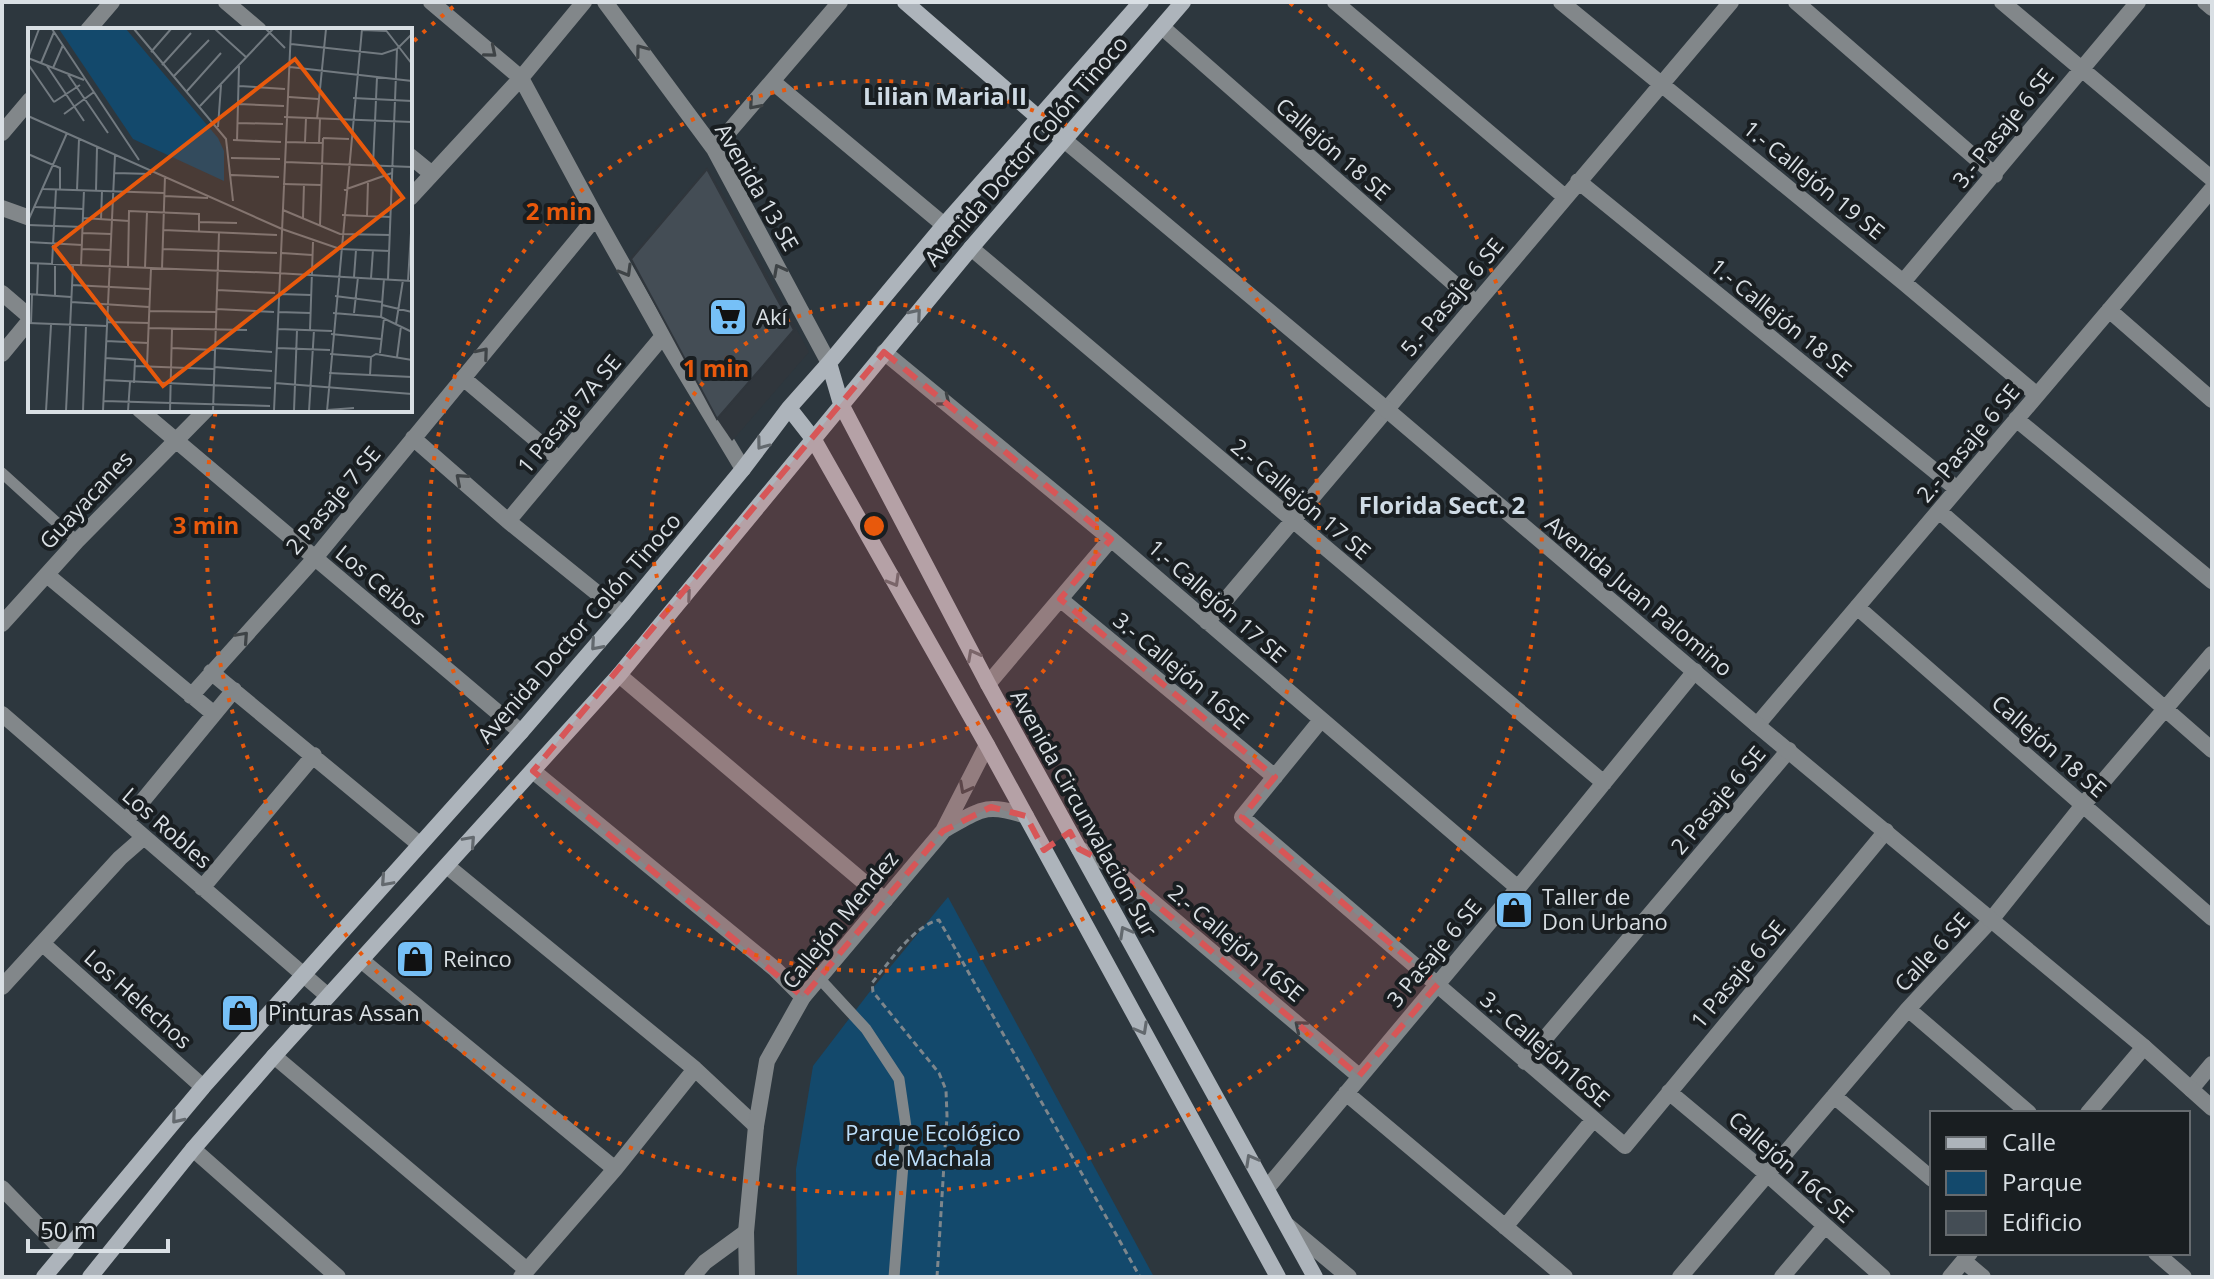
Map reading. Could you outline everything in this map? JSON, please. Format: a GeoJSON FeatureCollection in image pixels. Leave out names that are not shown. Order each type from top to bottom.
{"type":"FeatureCollection","features":[{"type":"Feature","properties":{"kind":"main road","name":"Avenida Juan Palomino"},"geometry":{"type":"LineString","coordinates":[[905,2],[1063,139]]}},
{"type":"Feature","properties":{"kind":"main road","name":"Avenida Doctor Colón Tinoco"},"geometry":{"type":"LineString","coordinates":[[90,1277],[193,1149],[274,1056],[619,675],[971,248],[1183,2]]}},
{"type":"Feature","properties":{"kind":"main road","name":"Avenida Doctor Colón Tinoco"},"geometry":{"type":"LineString","coordinates":[[44,1277],[203,1087],[623,614],[743,469],[789,408],[1137,3]]}},
{"type":"Feature","properties":{"kind":"main road","name":"Avenida Circunvalacion Sur"},"geometry":{"type":"LineString","coordinates":[[829,363],[841,404],[988,684],[1315,1277]]}},
{"type":"Feature","properties":{"kind":"main road"},"geometry":{"type":"LineString","coordinates":[[789,408],[814,440],[987,745],[1278,1277]]}},
{"type":"Feature","properties":{"kind":"main road"},"geometry":{"type":"LineString","coordinates":[[1044,850],[1070,832]]}},
{"type":"Feature","properties":{"kind":"street"},"geometry":{"type":"LineString","coordinates":[[90,28],[112,2]]}},
{"type":"Feature","properties":{"kind":"street"},"geometry":{"type":"LineString","coordinates":[[226,2],[257,28]]}},
{"type":"Feature","properties":{"kind":"street"},"geometry":{"type":"LineString","coordinates":[[431,2],[521,78],[663,336],[743,469]]}},
{"type":"Feature","properties":{"kind":"street"},"geometry":{"type":"LineString","coordinates":[[412,196],[521,78],[584,2]]}},
{"type":"Feature","properties":{"kind":"street","name":"Avenida 13 SE"},"geometry":{"type":"LineString","coordinates":[[605,2],[714,149],[829,363]]}},
{"type":"Feature","properties":{"kind":"street"},"geometry":{"type":"LineString","coordinates":[[714,149],[840,2]]}},
{"type":"Feature","properties":{"kind":"street"},"geometry":{"type":"LineString","coordinates":[[1335,2],[1565,197]]}},
{"type":"Feature","properties":{"kind":"street","name":"1.- Callejón 19 SE"},"geometry":{"type":"LineString","coordinates":[[1561,2],[2037,395]]}},
{"type":"Feature","properties":{"kind":"street","name":"5.- Pasaje 6 SE"},"geometry":{"type":"LineString","coordinates":[[1207,622],[1731,2]]}},
{"type":"Feature","properties":{"kind":"street"},"geometry":{"type":"LineString","coordinates":[[1796,2],[1995,175]]}},
{"type":"Feature","properties":{"kind":"street"},"geometry":{"type":"LineString","coordinates":[[2002,2],[2212,179]]}},
{"type":"Feature","properties":{"kind":"street","name":"3.- Pasaje 6 SE"},"geometry":{"type":"LineString","coordinates":[[1903,282],[2138,2]]}},
{"type":"Feature","properties":{"kind":"street"},"geometry":{"type":"LineString","coordinates":[[2205,2],[2212,8]]}},
{"type":"Feature","properties":{"kind":"street","name":"Callejón 18 SE"},"geometry":{"type":"LineString","coordinates":[[1162,27],[1476,303]]}},
{"type":"Feature","properties":{"kind":"street"},"geometry":{"type":"LineString","coordinates":[[773,82],[944,225]]}},
{"type":"Feature","properties":{"kind":"street"},"geometry":{"type":"LineString","coordinates":[[2,133],[28,102]]}},
{"type":"Feature","properties":{"kind":"street","name":"Avenida Juan Palomino"},"geometry":{"type":"LineString","coordinates":[[1063,139],[2144,1047],[2212,1108]]}},
{"type":"Feature","properties":{"kind":"street"},"geometry":{"type":"LineString","coordinates":[[412,158],[432,174]]}},
{"type":"Feature","properties":{"kind":"street","name":"1.- Callejón 18 SE"},"geometry":{"type":"LineString","coordinates":[[1578,181],[1957,489]]}},
{"type":"Feature","properties":{"kind":"street","name":"2.- Pasaje 6 SE"},"geometry":{"type":"LineString","coordinates":[[1757,725],[2212,189]]}},
{"type":"Feature","properties":{"kind":"street"},"geometry":{"type":"LineString","coordinates":[[2,208],[28,217]]}},
{"type":"Feature","properties":{"kind":"street","name":"2 Pasaje 7 SE"},"geometry":{"type":"LineString","coordinates":[[191,696],[315,558],[596,217]]}},
{"type":"Feature","properties":{"kind":"street","name":"2.- Callejón 17 SE"},"geometry":{"type":"LineString","coordinates":[[971,248],[1604,783]]}},
{"type":"Feature","properties":{"kind":"street"},"geometry":{"type":"LineString","coordinates":[[2,293],[28,316]]}},
{"type":"Feature","properties":{"kind":"street"},"geometry":{"type":"LineString","coordinates":[[2109,310],[2212,400]]}},
{"type":"Feature","properties":{"kind":"street"},"geometry":{"type":"LineString","coordinates":[[2,354],[28,321]]}},
{"type":"Feature","properties":{"kind":"street","name":"1 Pasaje 7A SE"},"geometry":{"type":"LineString","coordinates":[[508,521],[663,336]]}},
{"type":"Feature","properties":{"kind":"street","name":"1.- Callejón 17 SE"},"geometry":{"type":"LineString","coordinates":[[884,352],[1111,539],[1518,888]]}},
{"type":"Feature","properties":{"kind":"street"},"geometry":{"type":"LineString","coordinates":[[463,378],[559,459]]}},
{"type":"Feature","properties":{"kind":"street","name":"Los Ceibos"},"geometry":{"type":"LineString","coordinates":[[142,412],[521,732]]}},
{"type":"Feature","properties":{"kind":"street","name":"Guayacanes"},"geometry":{"type":"LineString","coordinates":[[2,624],[77,541],[204,412]]}},
{"type":"Feature","properties":{"kind":"street"},"geometry":{"type":"LineString","coordinates":[[2016,419],[2212,581]]}},
{"type":"Feature","properties":{"kind":"street"},"geometry":{"type":"LineString","coordinates":[[413,438],[508,521],[623,614]]}},
{"type":"Feature","properties":{"kind":"street"},"geometry":{"type":"LineString","coordinates":[[1939,511],[2212,750]]}},
{"type":"Feature","properties":{"kind":"street"},"geometry":{"type":"LineString","coordinates":[[988,684],[1111,539]]}},
{"type":"Feature","properties":{"kind":"street"},"geometry":{"type":"LineString","coordinates":[[47,575],[214,714]]}},
{"type":"Feature","properties":{"kind":"street","name":"3.- Callejón 16SE"},"geometry":{"type":"LineString","coordinates":[[1060,599],[1275,777]]}},
{"type":"Feature","properties":{"kind":"street","name":"Callejón 18 SE"},"geometry":{"type":"LineString","coordinates":[[1857,607],[2212,918]]}},
{"type":"Feature","properties":{"kind":"street","name":"Calle 6 SE"},"geometry":{"type":"LineString","coordinates":[[1680,1277],[1908,1009],[1991,920],[2083,805],[2212,654]]}},
{"type":"Feature","properties":{"kind":"street","name":"3 Pasaje 6 SE"},"geometry":{"type":"LineString","coordinates":[[1267,1188],[1695,671]]}},
{"type":"Feature","properties":{"kind":"street"},"geometry":{"type":"LineString","coordinates":[[211,672],[419,844]]}},
{"type":"Feature","properties":{"kind":"street"},"geometry":{"type":"LineString","coordinates":[[619,675],[885,900]]}},
{"type":"Feature","properties":{"kind":"street"},"geometry":{"type":"LineString","coordinates":[[126,821],[234,690]]}},
{"type":"Feature","properties":{"kind":"street","name":"Los Robles"},"geometry":{"type":"LineString","coordinates":[[2,714],[328,996]]}},
{"type":"Feature","properties":{"kind":"street"},"geometry":{"type":"LineString","coordinates":[[1321,720],[1242,817],[1438,984]]}},
{"type":"Feature","properties":{"kind":"street","name":"Callejón Mendez"},"geometry":{"type":"LineString","coordinates":[[747,1277],[746,1232],[756,1126],[767,1061],[803,997],[943,831],[987,745]]}},
{"type":"Feature","properties":{"kind":"street","name":"2 Pasaje 6 SE"},"geometry":{"type":"LineString","coordinates":[[1525,1062],[1789,750]]}},
{"type":"Feature","properties":{"kind":"street"},"geometry":{"type":"LineString","coordinates":[[202,888],[314,755]]}},
{"type":"Feature","properties":{"kind":"street"},"geometry":{"type":"LineString","coordinates":[[533,771],[775,969],[803,997]]}},
{"type":"Feature","properties":{"kind":"street","name":"Callejón Mendez"},"geometry":{"type":"LineString","coordinates":[[943,831],[991,807],[1026,816]]}},
{"type":"Feature","properties":{"kind":"street","name":"1 Pasaje 6 SE"},"geometry":{"type":"LineString","coordinates":[[1625,1146],[1886,831]]}},
{"type":"Feature","properties":{"kind":"street"},"geometry":{"type":"LineString","coordinates":[[2,987],[120,858],[144,837]]}},
{"type":"Feature","properties":{"kind":"street","name":"2.- Callejón 16SE"},"geometry":{"type":"LineString","coordinates":[[1079,849],[1107,863],[1359,1076]]}},
{"type":"Feature","properties":{"kind":"street"},"geometry":{"type":"LineString","coordinates":[[447,866],[695,1069],[756,1126]]}},
{"type":"Feature","properties":{"kind":"street","name":"Los Helechos"},"geometry":{"type":"LineString","coordinates":[[43,944],[203,1087]]}},
{"type":"Feature","properties":{"kind":"street"},"geometry":{"type":"LineString","coordinates":[[361,960],[615,1169]]}},
{"type":"Feature","properties":{"kind":"street","name":"3.- Callejón16SE"},"geometry":{"type":"LineString","coordinates":[[1438,984],[1625,1146]]}},
{"type":"Feature","properties":{"kind":"street"},"geometry":{"type":"LineString","coordinates":[[1908,1009],[2027,1111]]}},
{"type":"Feature","properties":{"kind":"street"},"geometry":{"type":"LineString","coordinates":[[2090,1111],[2144,1047]]}},
{"type":"Feature","properties":{"kind":"street"},"geometry":{"type":"LineString","coordinates":[[274,1056],[524,1274],[615,1169],[695,1069]]}},
{"type":"Feature","properties":{"kind":"street"},"geometry":{"type":"LineString","coordinates":[[2191,1089],[2212,1064]]}},
{"type":"Feature","properties":{"kind":"street","name":"Callejón 16C SE"},"geometry":{"type":"LineString","coordinates":[[1669,1092],[1883,1277]]}},
{"type":"Feature","properties":{"kind":"street"},"geometry":{"type":"LineString","coordinates":[[1346,1093],[1565,1277]]}},
{"type":"Feature","properties":{"kind":"street"},"geometry":{"type":"LineString","coordinates":[[1834,1096],[1930,1177]]}},
{"type":"Feature","properties":{"kind":"street"},"geometry":{"type":"LineString","coordinates":[[1505,1227],[1593,1120]]}},
{"type":"Feature","properties":{"kind":"street"},"geometry":{"type":"LineString","coordinates":[[193,1149],[338,1277]]}},
{"type":"Feature","properties":{"kind":"street"},"geometry":{"type":"LineString","coordinates":[[2,1188],[65,1253]]}},
{"type":"Feature","properties":{"kind":"street"},"geometry":{"type":"LineString","coordinates":[[1288,1226],[1349,1277]]}},
{"type":"Feature","properties":{"kind":"street"},"geometry":{"type":"LineString","coordinates":[[1782,1277],[1825,1226]]}},
{"type":"Feature","properties":{"kind":"street"},"geometry":{"type":"LineString","coordinates":[[692,1277],[705,1262],[746,1232]]}},
{"type":"Feature","properties":{"kind":"street"},"geometry":{"type":"LineString","coordinates":[[2158,1255],[2184,1277]]}},
{"type":"Feature","properties":{"kind":"street"},"geometry":{"type":"LineString","coordinates":[[1950,1277],[1967,1257],[1983,1277]]}},
{"type":"Feature","properties":{"kind":"lane"},"geometry":{"type":"LineString","coordinates":[[2,473],[77,541]]}},
{"type":"Feature","properties":{"kind":"lane"},"geometry":{"type":"LineString","coordinates":[[819,978],[866,1029],[899,1079],[906,1127],[894,1277]]}},
{"type":"Feature","properties":{"kind":"path"},"geometry":{"type":"LineString","coordinates":[[937,1277],[946,1090],[939,1073],[873,992],[872,983],[916,932],[934,920],[939,920],[1140,1277]]}},
{"type":"Feature","properties":{"kind":"highlighted area"},"geometry":{"type":"Polygon","coordinates":[[[884,352],[1111,539],[1060,599],[1275,777],[1242,817],[1438,984],[1359,1076],[1107,863],[1079,849],[1070,832],[1044,850],[1026,816],[1008,810],[991,807],[943,831],[803,997],[533,771],[884,352]]]}},
{"type":"Feature","properties":{"kind":"green space","name":"Parque Ecológico de Machala"},"geometry":{"type":"Polygon","coordinates":[[[948,897],[1154,1277],[797,1277],[796,1169],[813,1066],[948,897]]]}},
{"type":"Feature","properties":{"kind":"building","name":"Akí"},"geometry":{"type":"Polygon","coordinates":[[[707,169],[794,330],[717,419],[631,259],[707,169]]]}},
{"type":"Feature","properties":{"kind":"place","name":"Akí"},"geometry":{"type":"Point","coordinates":[728,317]}},
{"type":"Feature","properties":{"kind":"place","name":"Taller de Don Urbano"},"geometry":{"type":"Point","coordinates":[1514,910]}},
{"type":"Feature","properties":{"kind":"place","name":"Reinco"},"geometry":{"type":"Point","coordinates":[415,959]}},
{"type":"Feature","properties":{"kind":"place","name":"Pinturas Assan"},"geometry":{"type":"Point","coordinates":[240,1013]}},
{"type":"Feature","properties":{"kind":"district","name":"Lilian Maria II"},"geometry":{"type":"Point","coordinates":[945,97]}},
{"type":"Feature","properties":{"kind":"district","name":"Florida Sect. 2"},"geometry":{"type":"Point","coordinates":[1442,506]}}]}
